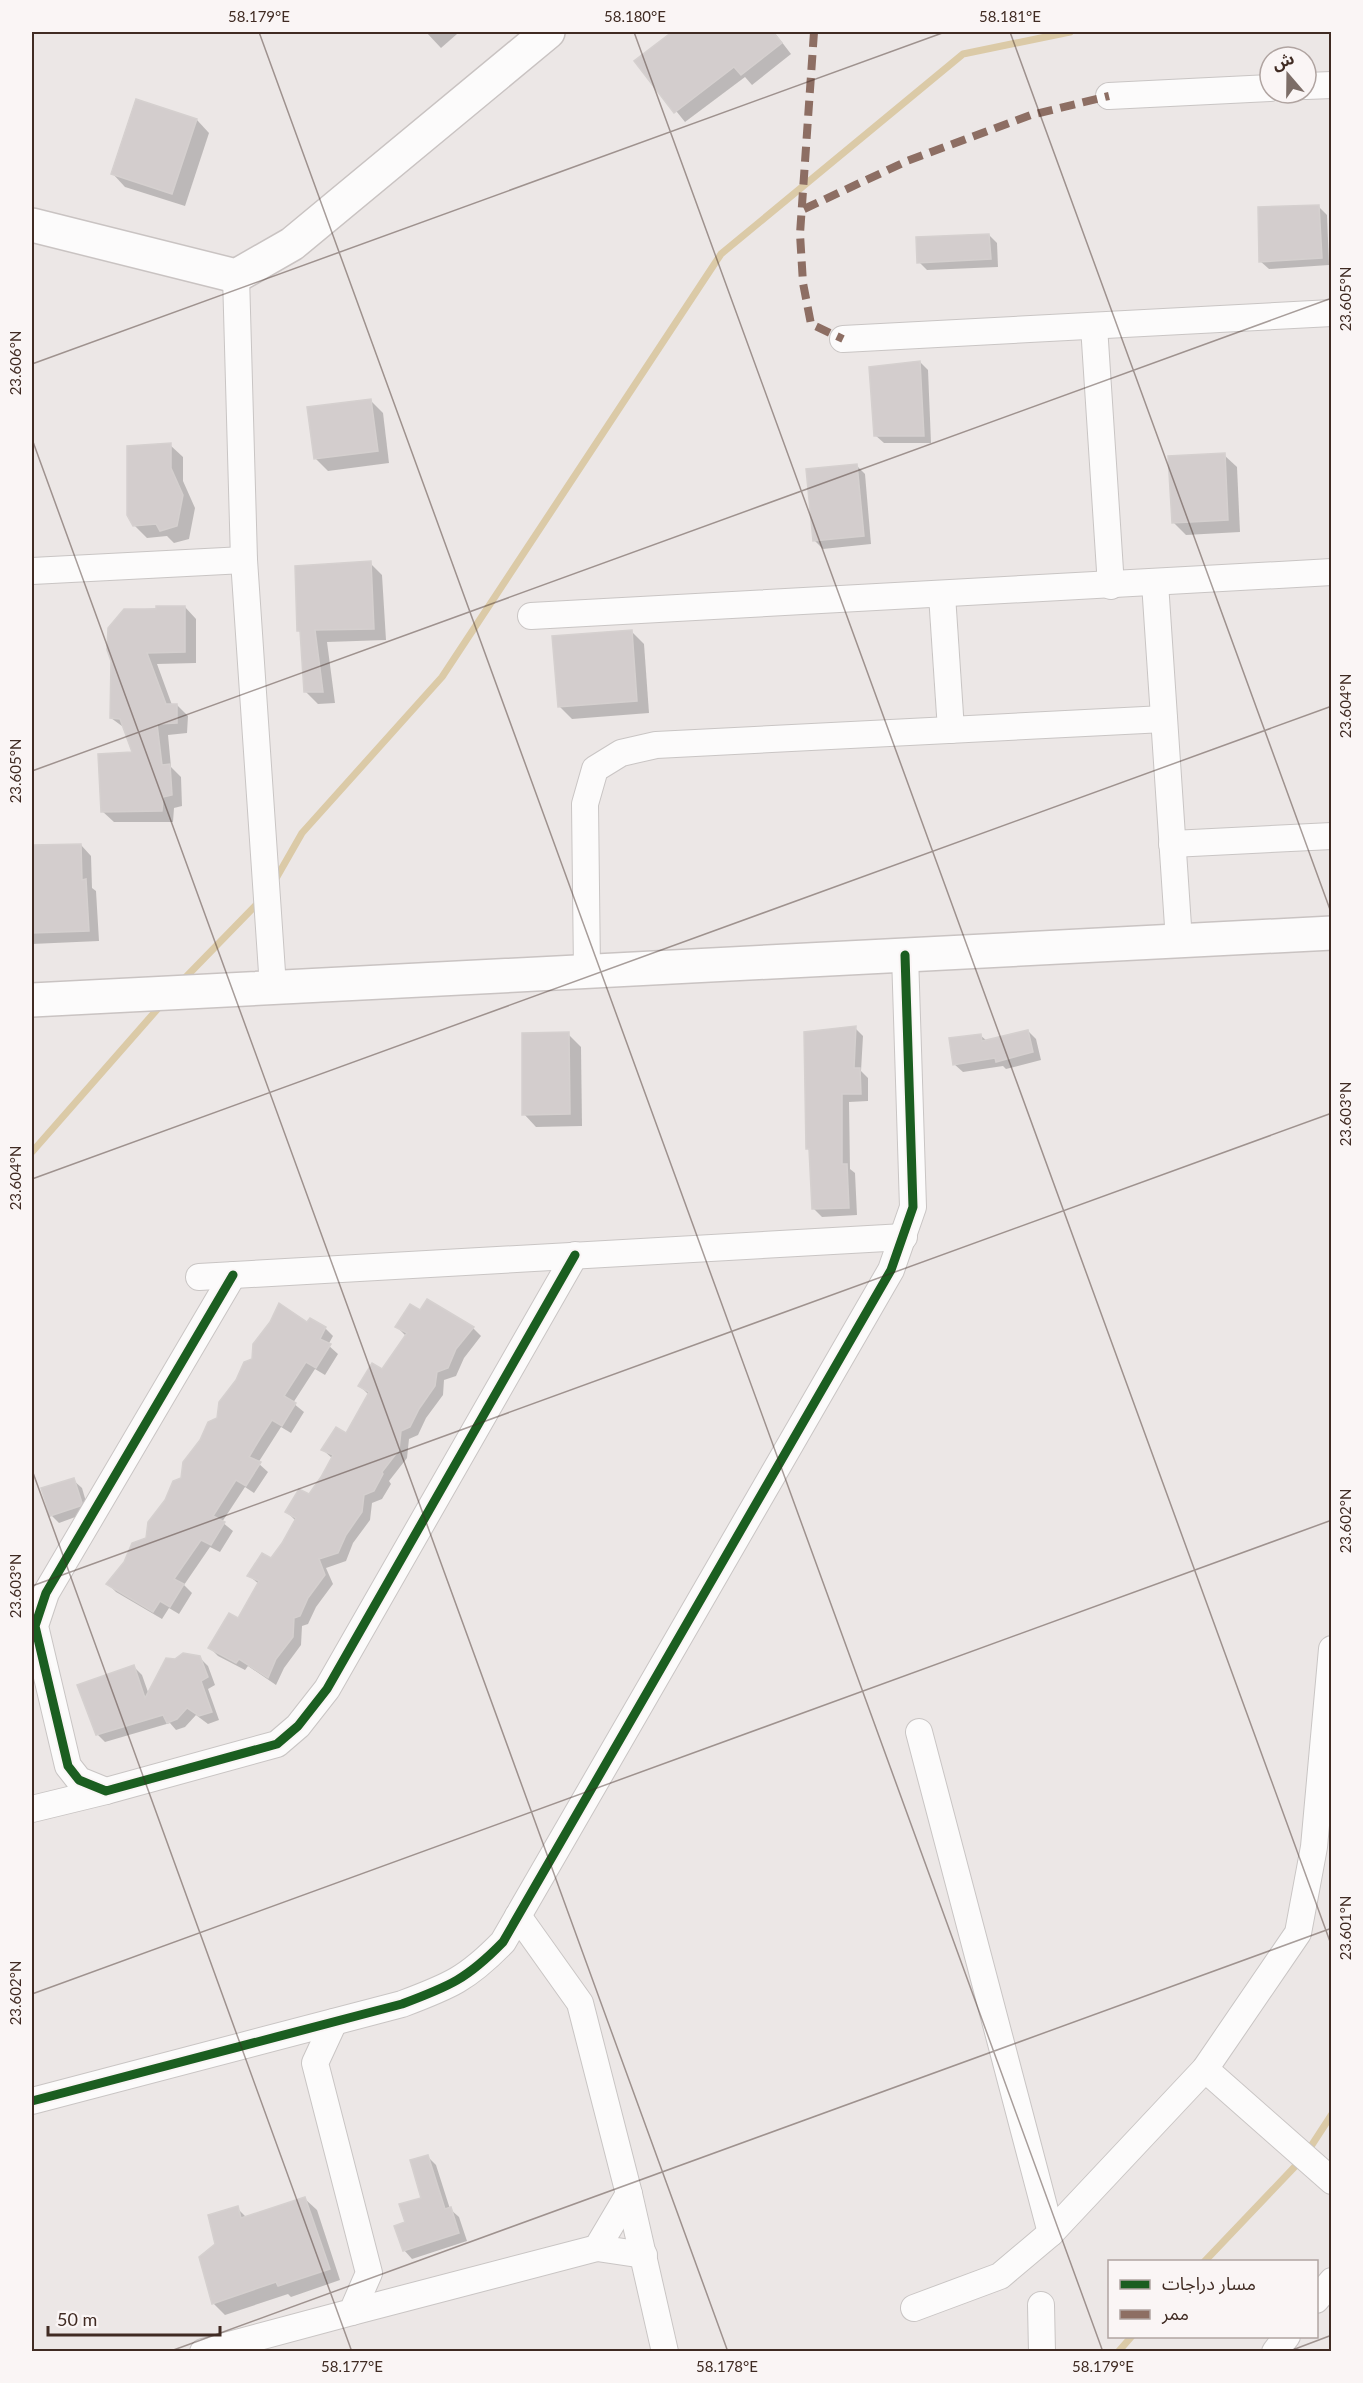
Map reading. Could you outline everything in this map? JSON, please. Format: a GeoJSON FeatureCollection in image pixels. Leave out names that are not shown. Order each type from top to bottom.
{"type":"FeatureCollection","features":[{"type":"Feature","properties":{"kind":"street"},"geometry":{"type":"LineString","coordinates":[[32,225],[236,276],[292,244],[548,32]]}},
{"type":"Feature","properties":{"kind":"street"},"geometry":{"type":"LineString","coordinates":[[1109,96],[1258,89]]}},
{"type":"Feature","properties":{"kind":"street"},"geometry":{"type":"LineString","coordinates":[[236,276],[244,560],[273,987]]}},
{"type":"Feature","properties":{"kind":"street"},"geometry":{"type":"LineString","coordinates":[[843,339],[1332,313]]}},
{"type":"Feature","properties":{"kind":"street"},"geometry":{"type":"LineString","coordinates":[[1094,326],[1111,586]]}},
{"type":"Feature","properties":{"kind":"street"},"geometry":{"type":"LineString","coordinates":[[32,571],[244,560]]}},
{"type":"Feature","properties":{"kind":"street"},"geometry":{"type":"LineString","coordinates":[[531,616],[1111,586],[1332,572]]}},
{"type":"Feature","properties":{"kind":"street"},"geometry":{"type":"LineString","coordinates":[[1155,583],[1179,941]]}},
{"type":"Feature","properties":{"kind":"street"},"geometry":{"type":"LineString","coordinates":[[942,595],[951,730]]}},
{"type":"Feature","properties":{"kind":"street"},"geometry":{"type":"LineString","coordinates":[[587,971],[585,804],[595,769],[621,753],[656,745],[1164,719]]}},
{"type":"Feature","properties":{"kind":"street"},"geometry":{"type":"LineString","coordinates":[[1172,844],[1332,836]]}},
{"type":"Feature","properties":{"kind":"street"},"geometry":{"type":"LineString","coordinates":[[32,1000],[1332,933]]}},
{"type":"Feature","properties":{"kind":"street"},"geometry":{"type":"LineString","coordinates":[[32,2101],[402,2004],[449,1987],[477,1969],[497,1948],[519,1916],[891,1270],[913,1207],[905,955]]}},
{"type":"Feature","properties":{"kind":"street"},"geometry":{"type":"LineString","coordinates":[[199,1277],[904,1237]]}},
{"type":"Feature","properties":{"kind":"street"},"geometry":{"type":"LineString","coordinates":[[32,1809],[278,1744],[298,1726],[327,1689],[575,1256]]}},
{"type":"Feature","properties":{"kind":"street"},"geometry":{"type":"LineString","coordinates":[[105,1791],[79,1780],[68,1766],[35,1626],[46,1593],[233,1275]]}},
{"type":"Feature","properties":{"kind":"street"},"geometry":{"type":"LineString","coordinates":[[914,2308],[1000,2276],[1051,2233],[1205,2069],[1298,1933],[1314,1847],[1332,1650]]}},
{"type":"Feature","properties":{"kind":"street"},"geometry":{"type":"LineString","coordinates":[[918,1731],[1051,2233]]}},
{"type":"Feature","properties":{"kind":"street"},"geometry":{"type":"LineString","coordinates":[[519,1916],[580,2003],[644,2255],[665,2352]]}},
{"type":"Feature","properties":{"kind":"street"},"geometry":{"type":"LineString","coordinates":[[334,2022],[315,2063],[369,2273],[394,2301]]}},
{"type":"Feature","properties":{"kind":"street"},"geometry":{"type":"LineString","coordinates":[[1205,2069],[1332,2181]]}},
{"type":"Feature","properties":{"kind":"street"},"geometry":{"type":"LineString","coordinates":[[597,2248],[629,2194]]}},
{"type":"Feature","properties":{"kind":"street"},"geometry":{"type":"LineString","coordinates":[[203,2352],[597,2248],[644,2255]]}},
{"type":"Feature","properties":{"kind":"street"},"geometry":{"type":"LineString","coordinates":[[352,2312],[369,2273]]}},
{"type":"Feature","properties":{"kind":"street"},"geometry":{"type":"LineString","coordinates":[[1318,2299],[1332,2281]]}},
{"type":"Feature","properties":{"kind":"street"},"geometry":{"type":"LineString","coordinates":[[1041,2305],[1042,2352]]}},
{"type":"Feature","properties":{"kind":"street"},"geometry":{"type":"LineString","coordinates":[[1275,2352],[1286,2338]]}},
{"type":"Feature","properties":{"kind":"building"},"geometry":{"type":"Polygon","coordinates":[[[672,32],[773,32],[782,43],[741,75],[734,67],[674,113],[634,61],[672,32]]]}},
{"type":"Feature","properties":{"kind":"building"},"geometry":{"type":"Polygon","coordinates":[[[136,99],[197,119],[172,194],[111,174],[136,99]]]}},
{"type":"Feature","properties":{"kind":"building"},"geometry":{"type":"Polygon","coordinates":[[[1319,205],[1322,258],[1259,262],[1258,207],[1319,205]]]}},
{"type":"Feature","properties":{"kind":"building"},"geometry":{"type":"Polygon","coordinates":[[[989,234],[991,259],[917,263],[916,237],[989,234]]]}},
{"type":"Feature","properties":{"kind":"building"},"geometry":{"type":"Polygon","coordinates":[[[920,361],[924,436],[874,436],[869,367],[920,361]]]}},
{"type":"Feature","properties":{"kind":"building"},"geometry":{"type":"Polygon","coordinates":[[[371,399],[378,451],[314,459],[307,407],[371,399]]]}},
{"type":"Feature","properties":{"kind":"building"},"geometry":{"type":"Polygon","coordinates":[[[171,443],[171,468],[183,495],[177,526],[160,531],[156,524],[133,526],[127,515],[127,446],[171,443]]]}},
{"type":"Feature","properties":{"kind":"building"},"geometry":{"type":"Polygon","coordinates":[[[1225,453],[1228,520],[1172,523],[1168,456],[1225,453]]]}},
{"type":"Feature","properties":{"kind":"building"},"geometry":{"type":"Polygon","coordinates":[[[857,464],[864,536],[813,541],[806,469],[857,464]]]}},
{"type":"Feature","properties":{"kind":"building"},"geometry":{"type":"Polygon","coordinates":[[[371,561],[374,629],[315,630],[323,692],[304,692],[300,631],[297,631],[295,566],[371,561]]]}},
{"type":"Feature","properties":{"kind":"building"},"geometry":{"type":"Polygon","coordinates":[[[156,606],[185,606],[185,652],[147,653],[166,704],[177,704],[177,723],[157,724],[162,765],[170,764],[172,795],[163,797],[162,811],[101,812],[98,754],[132,752],[120,719],[110,718],[111,661],[107,650],[108,628],[124,609],[156,609],[156,606]]]}},
{"type":"Feature","properties":{"kind":"building"},"geometry":{"type":"Polygon","coordinates":[[[632,630],[637,701],[558,707],[552,636],[632,630]]]}},
{"type":"Feature","properties":{"kind":"building"},"geometry":{"type":"Polygon","coordinates":[[[81,844],[82,880],[86,879],[89,931],[32,933],[32,845],[81,844]]]}},
{"type":"Feature","properties":{"kind":"building"},"geometry":{"type":"Polygon","coordinates":[[[856,1026],[854,1068],[860,1068],[861,1094],[842,1094],[842,1164],[847,1164],[849,1208],[812,1209],[809,1149],[806,1149],[804,1032],[856,1026]]]}},
{"type":"Feature","properties":{"kind":"building"},"geometry":{"type":"Polygon","coordinates":[[[1028,1030],[1033,1052],[996,1062],[995,1058],[953,1065],[949,1038],[981,1034],[982,1041],[1028,1030]]]}},
{"type":"Feature","properties":{"kind":"building"},"geometry":{"type":"Polygon","coordinates":[[[569,1032],[570,1114],[522,1115],[522,1033],[569,1032]]]}},
{"type":"Feature","properties":{"kind":"building"},"geometry":{"type":"Polygon","coordinates":[[[427,1299],[474,1327],[456,1349],[448,1368],[437,1372],[435,1386],[410,1427],[401,1431],[399,1450],[382,1472],[374,1491],[364,1495],[362,1512],[346,1535],[338,1553],[319,1559],[325,1575],[308,1598],[300,1616],[294,1618],[293,1637],[276,1659],[268,1678],[239,1659],[236,1663],[208,1648],[229,1613],[238,1618],[259,1581],[247,1576],[262,1553],[271,1558],[282,1543],[296,1518],[285,1512],[299,1489],[309,1494],[321,1477],[333,1455],[321,1450],[336,1427],[346,1433],[369,1392],[358,1386],[372,1363],[382,1369],[407,1333],[395,1327],[410,1304],[420,1310],[427,1299]]]}},
{"type":"Feature","properties":{"kind":"building"},"geometry":{"type":"Polygon","coordinates":[[[279,1303],[307,1322],[310,1318],[326,1327],[320,1339],[331,1344],[316,1368],[306,1362],[284,1396],[296,1403],[282,1426],[272,1420],[261,1437],[249,1457],[261,1462],[246,1486],[236,1480],[213,1516],[225,1522],[211,1545],[201,1540],[174,1579],[184,1584],[170,1607],[160,1601],[153,1612],[106,1584],[124,1562],[132,1543],[146,1538],[148,1522],[165,1500],[173,1481],[181,1478],[183,1462],[200,1440],[208,1422],[217,1418],[219,1402],[236,1380],[244,1362],[252,1359],[253,1344],[270,1322],[279,1303]]]}},
{"type":"Feature","properties":{"kind":"building"},"geometry":{"type":"Polygon","coordinates":[[[74,1478],[82,1503],[80,1506],[50,1516],[41,1488],[74,1478]]]}},
{"type":"Feature","properties":{"kind":"building"},"geometry":{"type":"Polygon","coordinates":[[[183,1653],[200,1656],[208,1677],[201,1681],[212,1712],[199,1716],[187,1708],[177,1719],[167,1723],[163,1715],[96,1735],[77,1685],[134,1665],[145,1698],[166,1658],[175,1659],[183,1653]]]}},
{"type":"Feature","properties":{"kind":"building"},"geometry":{"type":"Polygon","coordinates":[[[428,2155],[445,2209],[451,2207],[459,2233],[403,2251],[394,2226],[405,2222],[399,2204],[421,2198],[410,2160],[428,2155]]]}},
{"type":"Feature","properties":{"kind":"building"},"geometry":{"type":"Polygon","coordinates":[[[305,2197],[330,2269],[278,2286],[276,2282],[212,2304],[199,2257],[215,2244],[208,2215],[238,2206],[241,2218],[305,2197]]]}},
{"type":"Feature","properties":{"kind":"waterway"},"geometry":{"type":"LineString","coordinates":[[274,882],[302,833],[442,677],[721,254],[963,54],[1070,32]]}},
{"type":"Feature","properties":{"kind":"waterway"},"geometry":{"type":"LineString","coordinates":[[182,981],[260,901]]}},
{"type":"Feature","properties":{"kind":"waterway"},"geometry":{"type":"LineString","coordinates":[[32,1152],[161,1005]]}},
{"type":"Feature","properties":{"kind":"waterway"},"geometry":{"type":"LineString","coordinates":[[1206,2260],[1304,2157],[1332,2114]]}},
{"type":"Feature","properties":{"kind":"waterway"},"geometry":{"type":"LineString","coordinates":[[1118,2352],[1130,2338]]}},
{"type":"Feature","properties":{"kind":"marked path"},"geometry":{"type":"LineString","coordinates":[[814,32],[800,234],[803,283],[811,324],[843,339]]}},
{"type":"Feature","properties":{"kind":"marked path"},"geometry":{"type":"LineString","coordinates":[[804,209],[907,161],[1031,115],[1109,96]]}},
{"type":"Feature","properties":{"kind":"cycle path"},"geometry":{"type":"LineString","coordinates":[[32,2101],[402,2004],[457,1980],[479,1965],[503,1942],[891,1270],[913,1207],[905,955]]}},
{"type":"Feature","properties":{"kind":"cycle path"},"geometry":{"type":"LineString","coordinates":[[233,1275],[46,1593],[35,1626],[68,1766],[79,1780],[106,1791],[277,1744],[298,1726],[327,1689],[575,1255]]}}]}
